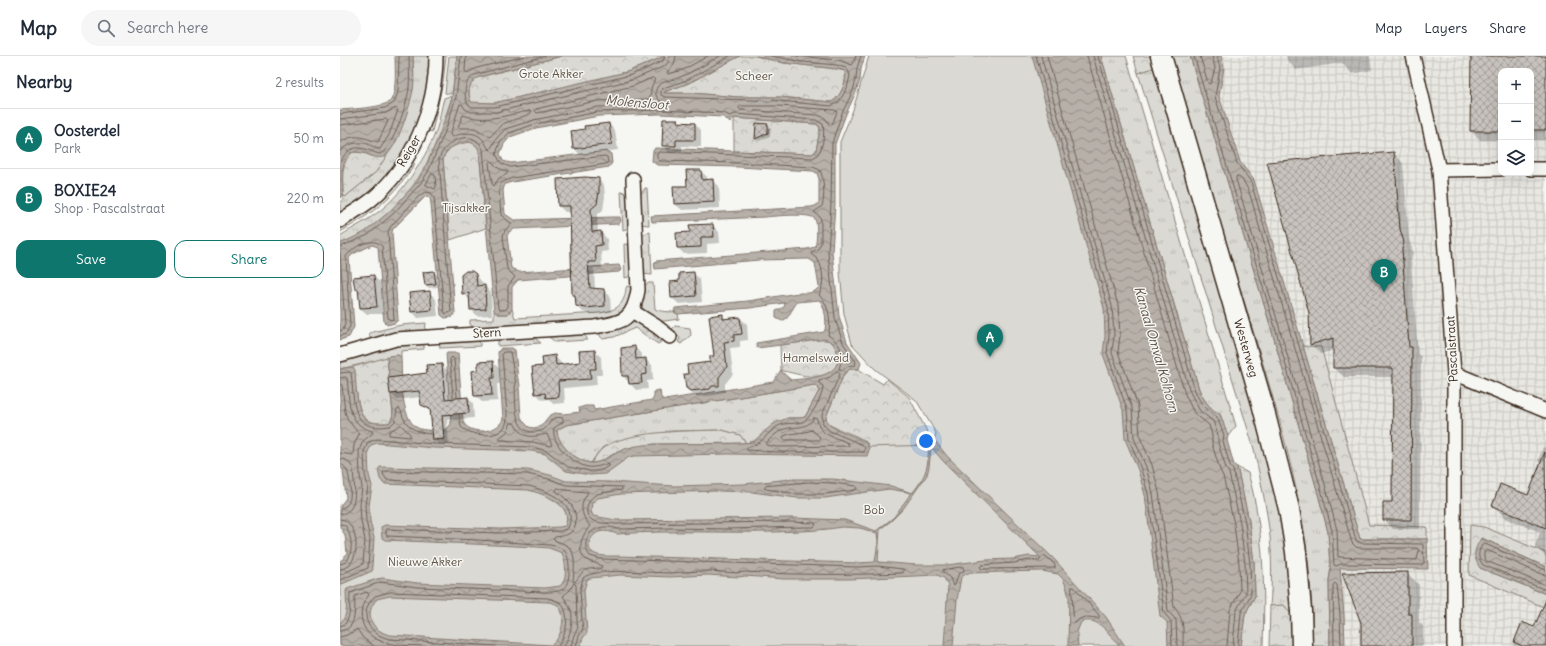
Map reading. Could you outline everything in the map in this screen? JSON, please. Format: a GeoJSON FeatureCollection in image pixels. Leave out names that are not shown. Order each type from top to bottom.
{"type":"FeatureCollection","features":[{"type":"Feature","properties":{"kind":"main road","name":"Westerweg"},"geometry":{"type":"LineString","coordinates":[[1161,56],[1262,403],[1289,508],[1296,552],[1301,611],[1302,646]]}},
{"type":"Feature","properties":{"kind":"street","name":"Reiger"},"geometry":{"type":"LineString","coordinates":[[340,221],[370,200],[389,182],[415,143],[423,126],[432,95],[436,76],[436,56]]}},
{"type":"Feature","properties":{"kind":"street","name":"Pascalstraat"},"geometry":{"type":"LineString","coordinates":[[1413,56],[1439,170],[1454,373],[1454,646]]}},
{"type":"Feature","properties":{"kind":"street"},"geometry":{"type":"LineString","coordinates":[[1439,170],[1498,169]]}},
{"type":"Feature","properties":{"kind":"street"},"geometry":{"type":"LineString","coordinates":[[1534,169],[1546,169]]}},
{"type":"Feature","properties":{"kind":"street"},"geometry":{"type":"LineString","coordinates":[[633,179],[638,290],[636,304],[632,311],[670,337]]}},
{"type":"Feature","properties":{"kind":"street","name":"Stern"},"geometry":{"type":"LineString","coordinates":[[340,355],[396,339],[594,327],[614,324],[627,318],[632,311]]}},
{"type":"Feature","properties":{"kind":"street"},"geometry":{"type":"LineString","coordinates":[[1454,373],[1546,411]]}},
{"type":"Feature","properties":{"kind":"shaded area"},"geometry":{"type":"Polygon","coordinates":[[[1184,56],[1546,56],[1546,646],[1319,646],[1317,548],[1184,56]]]}},
{"type":"Feature","properties":{"kind":"green space"},"geometry":{"type":"Polygon","coordinates":[[[413,56],[431,56],[426,96],[412,135],[391,170],[378,185],[360,201],[340,215],[340,202],[343,200],[343,194],[345,197],[376,172],[397,139],[413,89],[413,56]]]}},
{"type":"Feature","properties":{"kind":"green space"},"geometry":{"type":"Polygon","coordinates":[[[441,56],[446,56],[443,82],[432,132],[426,130],[441,56]]]}},
{"type":"Feature","properties":{"kind":"green space"},"geometry":{"type":"Polygon","coordinates":[[[449,56],[457,56],[452,94],[445,93],[449,56]]]}},
{"type":"Feature","properties":{"kind":"green space","name":"Grote Akker"},"geometry":{"type":"Polygon","coordinates":[[[562,56],[665,56],[630,71],[587,82],[494,103],[473,103],[470,101],[469,88],[473,80],[476,78],[562,56]]]}},
{"type":"Feature","properties":{"kind":"green space","name":"Scheer"},"geometry":{"type":"Polygon","coordinates":[[[740,56],[756,56],[784,63],[845,71],[846,75],[844,84],[840,93],[831,102],[780,97],[739,97],[692,93],[664,93],[689,83],[740,56]]]}},
{"type":"Feature","properties":{"kind":"green space"},"geometry":{"type":"Polygon","coordinates":[[[869,56],[1038,56],[1122,376],[1155,516],[1173,646],[340,646],[340,568],[367,567],[362,442],[374,441],[542,450],[581,471],[634,454],[933,445],[936,433],[916,400],[875,369],[852,344],[844,314],[840,272],[840,142],[853,110],[869,56]]]}},
{"type":"Feature","properties":{"kind":"green space"},"geometry":{"type":"Polygon","coordinates":[[[1101,56],[1126,56],[1236,426],[1228,436],[1220,414],[1207,404],[1199,389],[1101,56]]]}},
{"type":"Feature","properties":{"kind":"green space"},"geometry":{"type":"Polygon","coordinates":[[[1133,56],[1153,56],[1156,67],[1138,73],[1133,56]]]}},
{"type":"Feature","properties":{"kind":"green space"},"geometry":{"type":"Polygon","coordinates":[[[1172,56],[1190,56],[1273,335],[1317,490],[1328,532],[1331,567],[1329,580],[1330,646],[1312,646],[1312,601],[1308,556],[1301,512],[1291,467],[1268,380],[1172,56]]]}},
{"type":"Feature","properties":{"kind":"green space"},"geometry":{"type":"Polygon","coordinates":[[[1156,67],[1271,465],[1290,567],[1293,617],[1284,605],[1270,606],[1272,572],[1270,537],[1254,449],[1138,73],[1156,67]]]}},
{"type":"Feature","properties":{"kind":"green space"},"geometry":{"type":"Polygon","coordinates":[[[450,96],[452,97],[434,148],[427,163],[408,192],[369,229],[340,244],[340,236],[377,213],[399,193],[407,183],[428,150],[438,125],[444,98],[450,96]]]}},
{"type":"Feature","properties":{"kind":"green space"},"geometry":{"type":"Polygon","coordinates":[[[734,118],[816,124],[820,129],[816,151],[812,154],[734,151],[734,118]]]}},
{"type":"Feature","properties":{"kind":"green space","name":"Tijsakker"},"geometry":{"type":"Polygon","coordinates":[[[470,142],[476,145],[479,150],[486,228],[450,240],[443,159],[450,148],[470,142]]]}},
{"type":"Feature","properties":{"kind":"green space"},"geometry":{"type":"Polygon","coordinates":[[[353,152],[365,153],[371,156],[385,156],[389,152],[376,172],[345,197],[343,194],[344,166],[349,156],[353,152]]]}},
{"type":"Feature","properties":{"kind":"green space"},"geometry":{"type":"Polygon","coordinates":[[[410,160],[415,164],[391,195],[373,211],[340,232],[340,227],[410,160]]]}},
{"type":"Feature","properties":{"kind":"green space"},"geometry":{"type":"Polygon","coordinates":[[[645,188],[647,188],[649,225],[640,224],[639,197],[645,188]]]}},
{"type":"Feature","properties":{"kind":"green space"},"geometry":{"type":"Polygon","coordinates":[[[621,191],[628,196],[632,217],[632,227],[623,230],[621,191]]]}},
{"type":"Feature","properties":{"kind":"green space"},"geometry":{"type":"Polygon","coordinates":[[[650,232],[652,275],[642,274],[640,235],[650,232]]]}},
{"type":"Feature","properties":{"kind":"green space"},"geometry":{"type":"Polygon","coordinates":[[[624,244],[633,245],[634,275],[625,278],[624,244]]]}},
{"type":"Feature","properties":{"kind":"green space"},"geometry":{"type":"Polygon","coordinates":[[[653,283],[655,309],[678,314],[679,319],[657,322],[644,311],[642,307],[643,286],[653,283]]]}},
{"type":"Feature","properties":{"kind":"green space"},"geometry":{"type":"Polygon","coordinates":[[[627,286],[634,288],[627,309],[609,321],[474,329],[470,324],[470,320],[494,319],[494,311],[499,314],[508,314],[512,309],[515,318],[600,313],[614,309],[620,305],[625,296],[627,286]]]}},
{"type":"Feature","properties":{"kind":"green space"},"geometry":{"type":"Polygon","coordinates":[[[635,319],[653,329],[654,336],[661,342],[658,344],[635,328],[614,337],[603,339],[600,336],[600,331],[635,319]]]}},
{"type":"Feature","properties":{"kind":"green space"},"geometry":{"type":"Polygon","coordinates":[[[426,323],[425,332],[371,341],[369,333],[401,325],[426,323]]]}},
{"type":"Feature","properties":{"kind":"green space"},"geometry":{"type":"Polygon","coordinates":[[[675,326],[690,328],[691,335],[681,344],[678,342],[680,338],[671,330],[675,326]]]}},
{"type":"Feature","properties":{"kind":"green space"},"geometry":{"type":"Polygon","coordinates":[[[581,332],[587,340],[555,342],[549,337],[551,334],[581,332]]]}},
{"type":"Feature","properties":{"kind":"green space"},"geometry":{"type":"Polygon","coordinates":[[[531,335],[541,343],[498,346],[498,336],[531,335]]]}},
{"type":"Feature","properties":{"kind":"green space"},"geometry":{"type":"Polygon","coordinates":[[[474,337],[480,343],[480,346],[440,348],[439,340],[474,337]]]}},
{"type":"Feature","properties":{"kind":"green space","name":"Hamelsweid"},"geometry":{"type":"Polygon","coordinates":[[[815,340],[827,340],[836,348],[838,353],[838,362],[834,369],[829,373],[820,376],[801,375],[781,370],[780,345],[815,340]]]}},
{"type":"Feature","properties":{"kind":"green space"},"geometry":{"type":"Polygon","coordinates":[[[403,342],[424,343],[424,349],[401,351],[401,357],[398,355],[389,356],[387,358],[340,369],[340,360],[403,342]]]}},
{"type":"Feature","properties":{"kind":"green space"},"geometry":{"type":"Polygon","coordinates":[[[1303,346],[1321,347],[1369,525],[1427,527],[1427,539],[1360,539],[1303,346]]]}},
{"type":"Feature","properties":{"kind":"green space"},"geometry":{"type":"Polygon","coordinates":[[[387,357],[393,415],[389,423],[372,422],[364,417],[361,411],[357,396],[353,367],[387,357]]]}},
{"type":"Feature","properties":{"kind":"green space"},"geometry":{"type":"Polygon","coordinates":[[[850,369],[858,369],[883,384],[887,379],[909,397],[929,435],[927,435],[928,440],[926,457],[883,481],[867,443],[859,437],[827,423],[826,417],[844,374],[850,369]]]}},
{"type":"Feature","properties":{"kind":"green space","name":"Hamelsweid"},"geometry":{"type":"Polygon","coordinates":[[[815,385],[819,388],[819,391],[805,417],[788,418],[764,432],[755,441],[746,443],[740,435],[722,430],[672,431],[622,440],[603,447],[591,463],[574,456],[569,452],[560,442],[558,436],[557,430],[566,425],[815,385]]]}},
{"type":"Feature","properties":{"kind":"green space"},"geometry":{"type":"Polygon","coordinates":[[[722,430],[740,435],[746,443],[654,444],[617,452],[599,462],[591,463],[603,448],[614,442],[628,438],[677,431],[722,430]]]}},
{"type":"Feature","properties":{"kind":"green space"},"geometry":{"type":"Polygon","coordinates":[[[1237,467],[1248,473],[1257,515],[1262,559],[1264,603],[1263,646],[1241,646],[1245,614],[1255,596],[1254,563],[1249,521],[1237,467]]]}},
{"type":"Feature","properties":{"kind":"green space"},"geometry":{"type":"Polygon","coordinates":[[[1470,525],[1484,527],[1546,553],[1546,567],[1482,538],[1480,568],[1546,594],[1546,608],[1469,575],[1470,525]]]}},
{"type":"Feature","properties":{"kind":"green space"},"geometry":{"type":"Polygon","coordinates":[[[1284,605],[1293,617],[1292,646],[1269,646],[1270,606],[1284,605]]]}},
{"type":"Feature","properties":{"kind":"water"},"geometry":{"type":"Polygon","coordinates":[[[395,56],[413,56],[413,90],[403,126],[390,151],[385,156],[375,157],[356,152],[351,153],[346,158],[342,170],[343,194],[340,198],[340,110],[359,109],[388,103],[393,96],[395,85],[395,56]]]}},
{"type":"Feature","properties":{"kind":"water","name":"Molensloot"},"geometry":{"type":"Polygon","coordinates":[[[457,56],[562,56],[476,79],[471,84],[469,91],[471,102],[494,103],[630,71],[665,56],[740,56],[689,83],[664,93],[692,93],[739,97],[780,97],[831,102],[837,97],[842,89],[846,75],[845,71],[784,63],[756,56],[865,56],[856,92],[835,144],[835,204],[832,252],[839,316],[847,342],[861,363],[859,369],[850,369],[844,374],[826,417],[827,423],[831,426],[866,442],[869,450],[867,456],[728,454],[634,456],[629,457],[605,474],[590,475],[566,471],[545,454],[532,451],[434,448],[377,443],[371,445],[368,452],[369,475],[372,486],[369,506],[370,521],[374,538],[373,569],[372,571],[342,584],[340,583],[340,561],[347,553],[345,535],[340,527],[340,506],[346,498],[343,470],[340,466],[340,369],[353,367],[355,370],[357,397],[363,417],[372,422],[389,423],[392,420],[393,412],[387,358],[389,356],[398,355],[401,357],[404,405],[411,422],[419,429],[423,430],[447,429],[451,424],[446,353],[458,353],[463,421],[470,429],[483,431],[495,428],[503,419],[498,352],[501,348],[512,348],[515,350],[520,386],[521,417],[529,427],[534,428],[541,426],[549,416],[555,413],[563,414],[580,412],[579,408],[585,406],[593,406],[594,410],[652,400],[654,397],[654,391],[660,390],[661,398],[665,400],[773,382],[781,370],[791,380],[815,377],[830,372],[836,367],[838,360],[835,347],[827,340],[816,340],[757,348],[756,343],[824,332],[826,325],[825,315],[823,306],[819,300],[797,302],[787,318],[782,321],[776,318],[776,311],[784,307],[784,303],[750,308],[678,314],[674,312],[675,308],[748,301],[815,291],[819,287],[815,263],[809,259],[759,260],[655,269],[654,263],[656,261],[807,249],[815,247],[817,227],[814,218],[810,216],[791,215],[652,222],[651,216],[815,206],[819,203],[819,179],[817,173],[813,171],[738,167],[657,165],[652,161],[653,151],[655,148],[812,154],[816,151],[820,129],[819,126],[816,124],[734,118],[730,123],[724,117],[660,114],[599,116],[536,128],[510,137],[504,144],[500,154],[503,161],[511,163],[607,151],[611,154],[612,163],[609,167],[512,182],[505,184],[503,190],[505,214],[514,220],[620,217],[621,221],[619,224],[514,229],[509,232],[507,236],[511,268],[519,272],[619,265],[621,270],[619,272],[518,280],[512,287],[512,309],[508,314],[498,314],[494,311],[479,150],[471,143],[466,142],[456,144],[448,151],[443,159],[455,313],[452,317],[445,318],[441,315],[431,204],[430,198],[426,196],[393,229],[392,232],[398,320],[395,323],[387,325],[384,322],[378,247],[372,245],[353,254],[349,258],[354,327],[349,337],[340,340],[340,244],[365,232],[390,211],[417,182],[443,128],[452,97],[457,56]],[[815,385],[566,425],[557,430],[560,441],[568,451],[579,459],[590,463],[600,462],[623,450],[644,445],[753,442],[777,422],[788,418],[805,417],[819,391],[819,388],[815,385]]]}},
{"type":"Feature","properties":{"kind":"water","name":"Kanaal Omval Kolhorn"},"geometry":{"type":"Polygon","coordinates":[[[1032,56],[1101,56],[1199,389],[1207,404],[1220,414],[1228,436],[1227,440],[1234,465],[1237,467],[1249,521],[1254,563],[1255,596],[1245,614],[1241,646],[1168,646],[1167,622],[1160,616],[1145,495],[1138,470],[1125,439],[1123,410],[1103,354],[1105,336],[1104,308],[1032,56]]]}},
{"type":"Feature","properties":{"kind":"water"},"geometry":{"type":"Polygon","coordinates":[[[1190,56],[1221,56],[1224,68],[1219,96],[1240,162],[1254,180],[1360,539],[1427,539],[1428,569],[1340,568],[1345,646],[1330,646],[1329,580],[1331,568],[1328,532],[1273,335],[1190,56]]]}},
{"type":"Feature","properties":{"kind":"water"},"geometry":{"type":"Polygon","coordinates":[[[927,435],[932,437],[947,456],[1054,559],[1106,617],[1125,646],[1119,646],[1103,627],[1087,621],[1081,622],[1077,632],[1078,646],[1068,646],[1069,597],[1066,586],[1063,579],[1058,574],[1042,571],[968,573],[961,577],[957,600],[953,646],[944,646],[948,585],[944,578],[937,575],[849,579],[784,579],[708,575],[670,577],[620,575],[590,578],[587,580],[584,590],[587,633],[580,646],[342,646],[340,644],[340,623],[345,617],[346,613],[347,589],[377,579],[382,578],[417,583],[545,588],[560,586],[563,583],[565,575],[565,566],[562,553],[549,548],[385,540],[382,538],[381,527],[385,525],[501,529],[560,527],[565,526],[567,519],[565,512],[556,502],[542,494],[528,490],[384,484],[380,479],[378,470],[380,467],[528,470],[550,475],[566,481],[674,486],[744,484],[790,479],[833,479],[891,486],[912,493],[922,479],[927,466],[927,435]],[[932,448],[927,475],[903,509],[880,529],[878,562],[917,565],[947,565],[986,560],[1013,559],[1029,556],[1040,557],[943,461],[932,448]],[[889,489],[825,498],[797,498],[752,492],[718,491],[621,494],[598,498],[592,503],[591,511],[593,516],[616,520],[792,518],[845,520],[876,531],[894,517],[910,493],[889,489]],[[833,528],[808,531],[774,532],[676,532],[617,534],[604,531],[594,535],[590,540],[589,547],[595,554],[604,556],[858,563],[875,562],[878,541],[877,533],[860,528],[833,528]],[[390,596],[377,599],[373,605],[370,616],[374,626],[378,630],[390,635],[551,645],[558,638],[563,622],[563,616],[558,606],[554,603],[548,602],[390,596]]]}},
{"type":"Feature","properties":{"kind":"water"},"geometry":{"type":"Polygon","coordinates":[[[1481,538],[1546,567],[1546,594],[1480,568],[1476,560],[1475,553],[1481,538]]]}},
{"type":"Feature","properties":{"kind":"building"},"geometry":{"type":"Polygon","coordinates":[[[1471,56],[1546,56],[1546,130],[1534,130],[1534,68],[1498,68],[1498,131],[1470,131],[1471,56]]]}},
{"type":"Feature","properties":{"kind":"building"},"geometry":{"type":"Polygon","coordinates":[[[663,119],[678,119],[677,122],[695,123],[695,140],[676,140],[676,146],[662,146],[663,119]]]}},
{"type":"Feature","properties":{"kind":"building"},"geometry":{"type":"Polygon","coordinates":[[[609,123],[612,144],[573,149],[571,131],[585,129],[584,126],[609,123]]]}},
{"type":"Feature","properties":{"kind":"building"},"geometry":{"type":"Polygon","coordinates":[[[756,123],[768,124],[768,133],[755,139],[756,123]]]}},
{"type":"Feature","properties":{"kind":"building"},"geometry":{"type":"Polygon","coordinates":[[[1394,152],[1400,229],[1404,242],[1402,249],[1409,347],[1412,347],[1411,520],[1383,520],[1383,502],[1392,502],[1393,368],[1333,368],[1333,338],[1310,345],[1309,313],[1267,162],[1394,152]]]}},
{"type":"Feature","properties":{"kind":"building"},"geometry":{"type":"Polygon","coordinates":[[[686,170],[701,170],[702,180],[713,179],[714,202],[674,204],[673,186],[687,186],[686,170]]]}},
{"type":"Feature","properties":{"kind":"building"},"geometry":{"type":"Polygon","coordinates":[[[585,177],[599,178],[597,204],[591,209],[592,232],[601,231],[602,245],[595,246],[596,262],[588,262],[590,288],[604,289],[605,306],[586,308],[576,306],[575,295],[572,295],[570,206],[558,206],[557,179],[585,177]]]}},
{"type":"Feature","properties":{"kind":"building"},"geometry":{"type":"Polygon","coordinates":[[[713,224],[714,237],[701,237],[701,247],[677,248],[676,233],[690,232],[689,225],[713,224]]]}},
{"type":"Feature","properties":{"kind":"building"},"geometry":{"type":"Polygon","coordinates":[[[434,271],[436,284],[425,285],[423,272],[434,271]]]}},
{"type":"Feature","properties":{"kind":"building"},"geometry":{"type":"Polygon","coordinates":[[[466,271],[472,271],[476,274],[477,286],[485,285],[486,309],[470,310],[469,293],[462,294],[461,275],[466,271]]]}},
{"type":"Feature","properties":{"kind":"building"},"geometry":{"type":"Polygon","coordinates":[[[694,272],[696,296],[671,298],[670,282],[679,281],[679,273],[694,272]]]}},
{"type":"Feature","properties":{"kind":"building"},"geometry":{"type":"Polygon","coordinates":[[[374,275],[377,307],[360,308],[358,289],[355,289],[353,277],[374,275]]]}},
{"type":"Feature","properties":{"kind":"building"},"geometry":{"type":"Polygon","coordinates":[[[430,291],[432,310],[411,312],[409,293],[430,291]]]}},
{"type":"Feature","properties":{"kind":"building"},"geometry":{"type":"Polygon","coordinates":[[[723,314],[723,319],[740,317],[742,334],[734,335],[734,341],[724,342],[727,367],[719,377],[719,386],[712,386],[710,389],[690,391],[686,388],[684,374],[688,374],[687,365],[710,362],[710,356],[714,356],[709,316],[723,314]]]}},
{"type":"Feature","properties":{"kind":"building"},"geometry":{"type":"Polygon","coordinates":[[[635,346],[636,359],[646,358],[647,374],[641,375],[642,383],[629,384],[628,376],[622,376],[621,348],[635,346]]]}},
{"type":"Feature","properties":{"kind":"building"},"geometry":{"type":"Polygon","coordinates":[[[595,350],[596,369],[590,369],[591,379],[558,381],[559,397],[546,398],[545,393],[535,394],[532,367],[543,366],[542,357],[555,355],[556,365],[580,362],[579,351],[595,350]]]}},
{"type":"Feature","properties":{"kind":"building"},"geometry":{"type":"Polygon","coordinates":[[[493,361],[494,378],[491,378],[492,395],[474,396],[472,371],[478,370],[478,362],[493,361]]]}},
{"type":"Feature","properties":{"kind":"building"},"geometry":{"type":"Polygon","coordinates":[[[442,364],[445,399],[468,397],[469,413],[442,415],[444,439],[433,440],[430,409],[421,405],[419,391],[390,394],[388,378],[427,373],[426,365],[442,364]]]}},
{"type":"Feature","properties":{"kind":"building"},"geometry":{"type":"Polygon","coordinates":[[[1545,452],[1546,528],[1492,506],[1500,484],[1528,495],[1545,452]]]}},
{"type":"Feature","properties":{"kind":"building"},"geometry":{"type":"Polygon","coordinates":[[[1408,572],[1408,614],[1412,614],[1412,646],[1361,646],[1361,623],[1342,573],[1408,572]]]}},
{"type":"Feature","properties":{"kind":"building"},"geometry":{"type":"Polygon","coordinates":[[[1546,600],[1546,646],[1522,646],[1514,642],[1522,622],[1534,627],[1546,600]]]}},
{"type":"Feature","properties":{"kind":"place","name":"BOXIE24"},"geometry":{"type":"Point","coordinates":[1384,292]}},
{"type":"Feature","properties":{"kind":"place","name":"Oosterdel"},"geometry":{"type":"Point","coordinates":[990,357]}},
{"type":"Feature","properties":{"kind":"park label","name":"Bob"},"geometry":{"type":"Point","coordinates":[874,510]}},
{"type":"Feature","properties":{"kind":"park label","name":"Nieuwe Akker"},"geometry":{"type":"Point","coordinates":[425,562]}}]}
